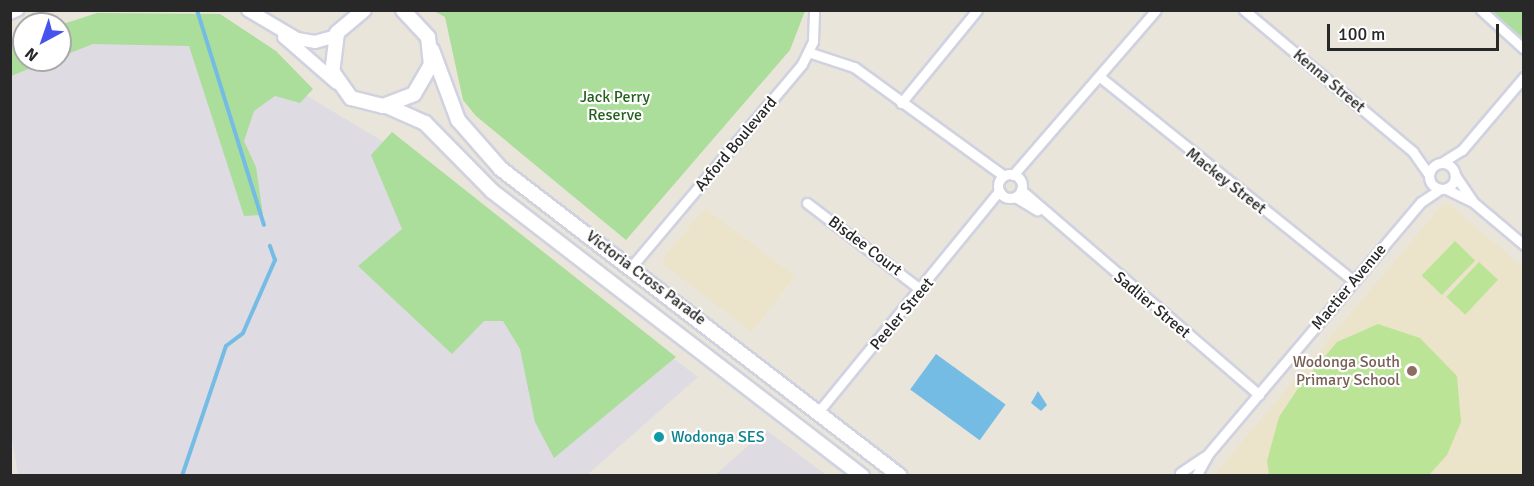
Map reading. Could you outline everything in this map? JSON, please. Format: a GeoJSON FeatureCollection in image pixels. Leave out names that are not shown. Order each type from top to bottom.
{"type":"FeatureCollection","features":[{"type":"Feature","properties":{"kind":"main road"},"geometry":{"type":"LineString","coordinates":[[337,83],[331,63],[345,10]]}},
{"type":"Feature","properties":{"kind":"main road"},"geometry":{"type":"LineString","coordinates":[[337,34],[364,10]]}},
{"type":"Feature","properties":{"kind":"main road","name":"Victoria Cross Parade"},"geometry":{"type":"LineString","coordinates":[[403,10],[423,28],[449,103],[475,143],[900,476]]}},
{"type":"Feature","properties":{"kind":"main road"},"geometry":{"type":"LineString","coordinates":[[387,106],[420,88],[432,50]]}},
{"type":"Feature","properties":{"kind":"main road","name":"Victoria Cross Parade"},"geometry":{"type":"LineString","coordinates":[[337,83],[355,100],[387,106],[425,123],[492,191],[862,476]]}},
{"type":"Feature","properties":{"kind":"main road"},"geometry":{"type":"LineString","coordinates":[[616,287],[632,266]]}},
{"type":"Feature","properties":{"kind":"main road"},"geometry":{"type":"LineString","coordinates":[[762,398],[777,378]]}},
{"type":"Feature","properties":{"kind":"street"},"geometry":{"type":"LineString","coordinates":[[10,13],[16,10]]}},
{"type":"Feature","properties":{"kind":"street"},"geometry":{"type":"LineString","coordinates":[[248,10],[275,28],[337,83]]}},
{"type":"Feature","properties":{"kind":"street"},"geometry":{"type":"LineString","coordinates":[[808,52],[814,10]]}},
{"type":"Feature","properties":{"kind":"street"},"geometry":{"type":"LineString","coordinates":[[901,103],[977,10]]}},
{"type":"Feature","properties":{"kind":"street","name":"Peeler Street"},"geometry":{"type":"LineString","coordinates":[[819,411],[1156,10]]}},
{"type":"Feature","properties":{"kind":"street","name":"Kenna Street"},"geometry":{"type":"LineString","coordinates":[[1244,10],[1413,152],[1440,163],[1455,174]]}},
{"type":"Feature","properties":{"kind":"street"},"geometry":{"type":"LineString","coordinates":[[1481,10],[1524,49]]}},
{"type":"Feature","properties":{"kind":"street"},"geometry":{"type":"LineString","coordinates":[[275,28],[311,42],[337,34]]}},
{"type":"Feature","properties":{"kind":"street","name":"Sadlier Street"},"geometry":{"type":"LineString","coordinates":[[808,52],[854,67],[1045,214],[1259,395]]}},
{"type":"Feature","properties":{"kind":"street","name":"Axford Boulevard"},"geometry":{"type":"LineString","coordinates":[[632,266],[808,52]]}},
{"type":"Feature","properties":{"kind":"street"},"geometry":{"type":"LineString","coordinates":[[1440,163],[1462,150],[1524,77]]}},
{"type":"Feature","properties":{"kind":"street","name":"Mackey Street"},"geometry":{"type":"LineString","coordinates":[[1100,78],[1354,281]]}},
{"type":"Feature","properties":{"kind":"street"},"geometry":{"type":"LineString","coordinates":[[1462,150],[1455,174],[1443,189],[1473,202],[1524,245]]}},
{"type":"Feature","properties":{"kind":"street","name":"Kenna Street"},"geometry":{"type":"LineString","coordinates":[[1413,152],[1429,178],[1443,189]]}},
{"type":"Feature","properties":{"kind":"street","name":"Mactier Avenue"},"geometry":{"type":"LineString","coordinates":[[1421,202],[1429,178],[1440,163]]}},
{"type":"Feature","properties":{"kind":"street"},"geometry":{"type":"LineString","coordinates":[[1455,174],[1473,202]]}},
{"type":"Feature","properties":{"kind":"street","name":"Mactier Avenue"},"geometry":{"type":"LineString","coordinates":[[1196,476],[1208,454],[1421,202],[1443,189]]}},
{"type":"Feature","properties":{"kind":"street","name":"Bisdee Court"},"geometry":{"type":"LineString","coordinates":[[807,203],[921,290]]}},
{"type":"Feature","properties":{"kind":"street","name":"Mactier Avenue"},"geometry":{"type":"LineString","coordinates":[[1179,475],[1208,454]]}},
{"type":"Feature","properties":{"kind":"shaded area"},"geometry":{"type":"Polygon","coordinates":[[[195,29],[394,148],[698,377],[587,475],[18,475],[10,426],[10,49],[12,51],[12,72],[72,72],[72,36],[195,29]]]}},
{"type":"Feature","properties":{"kind":"shaded area","name":"Wodonga South Primary School"},"geometry":{"type":"Polygon","coordinates":[[[1449,204],[1523,267],[1523,475],[1213,476],[1442,205],[1449,204]]]}},
{"type":"Feature","properties":{"kind":"shaded area"},"geometry":{"type":"Polygon","coordinates":[[[705,208],[795,276],[752,332],[664,265],[663,258],[705,208]]]}},
{"type":"Feature","properties":{"kind":"shaded area"},"geometry":{"type":"Polygon","coordinates":[[[766,430],[826,475],[715,475],[766,430]]]}},
{"type":"Feature","properties":{"kind":"green space","name":"Jack Perry Reserve"},"geometry":{"type":"Polygon","coordinates":[[[805,10],[790,50],[626,240],[476,116],[463,100],[445,17],[434,11],[805,10]]]}},
{"type":"Feature","properties":{"kind":"green space"},"geometry":{"type":"Polygon","coordinates":[[[1491,11],[1523,11],[1523,38],[1491,11]]]}},
{"type":"Feature","properties":{"kind":"green space"},"geometry":{"type":"Polygon","coordinates":[[[97,13],[220,14],[276,51],[313,89],[300,103],[275,96],[254,111],[244,141],[256,167],[263,215],[244,216],[189,46],[93,44],[72,52],[72,21],[97,13]]]}},
{"type":"Feature","properties":{"kind":"green space"},"geometry":{"type":"Polygon","coordinates":[[[11,42],[12,72],[21,72],[11,76],[11,42]]]}},
{"type":"Feature","properties":{"kind":"green space"},"geometry":{"type":"Polygon","coordinates":[[[392,132],[676,357],[554,458],[535,422],[520,349],[503,321],[484,321],[452,354],[358,266],[402,229],[371,155],[392,132]]]}},
{"type":"Feature","properties":{"kind":"green space"},"geometry":{"type":"Polygon","coordinates":[[[1455,241],[1475,260],[1442,295],[1422,276],[1455,241]]]}},
{"type":"Feature","properties":{"kind":"green space"},"geometry":{"type":"Polygon","coordinates":[[[1479,262],[1498,280],[1465,315],[1446,297],[1479,262]]]}},
{"type":"Feature","properties":{"kind":"green space"},"geometry":{"type":"Polygon","coordinates":[[[1378,324],[1420,338],[1457,376],[1461,422],[1447,455],[1429,475],[1269,475],[1267,461],[1279,417],[1299,387],[1337,342],[1378,324]]]}},
{"type":"Feature","properties":{"kind":"water"},"geometry":{"type":"Polygon","coordinates":[[[936,354],[1006,405],[980,440],[910,390],[936,354]]]}},
{"type":"Feature","properties":{"kind":"water"},"geometry":{"type":"Polygon","coordinates":[[[1038,391],[1047,405],[1041,411],[1031,403],[1038,391]]]}},
{"type":"Feature","properties":{"kind":"waterway"},"geometry":{"type":"LineString","coordinates":[[197,10],[264,225]]}},
{"type":"Feature","properties":{"kind":"waterway"},"geometry":{"type":"LineString","coordinates":[[182,476],[226,346],[243,333],[275,260],[270,246]]}},
{"type":"Feature","properties":{"kind":"place","name":"Wodonga South Primary School"},"geometry":{"type":"Point","coordinates":[1412,371]}},
{"type":"Feature","properties":{"kind":"place","name":"Wodonga SES"},"geometry":{"type":"Point","coordinates":[659,437]}}]}
